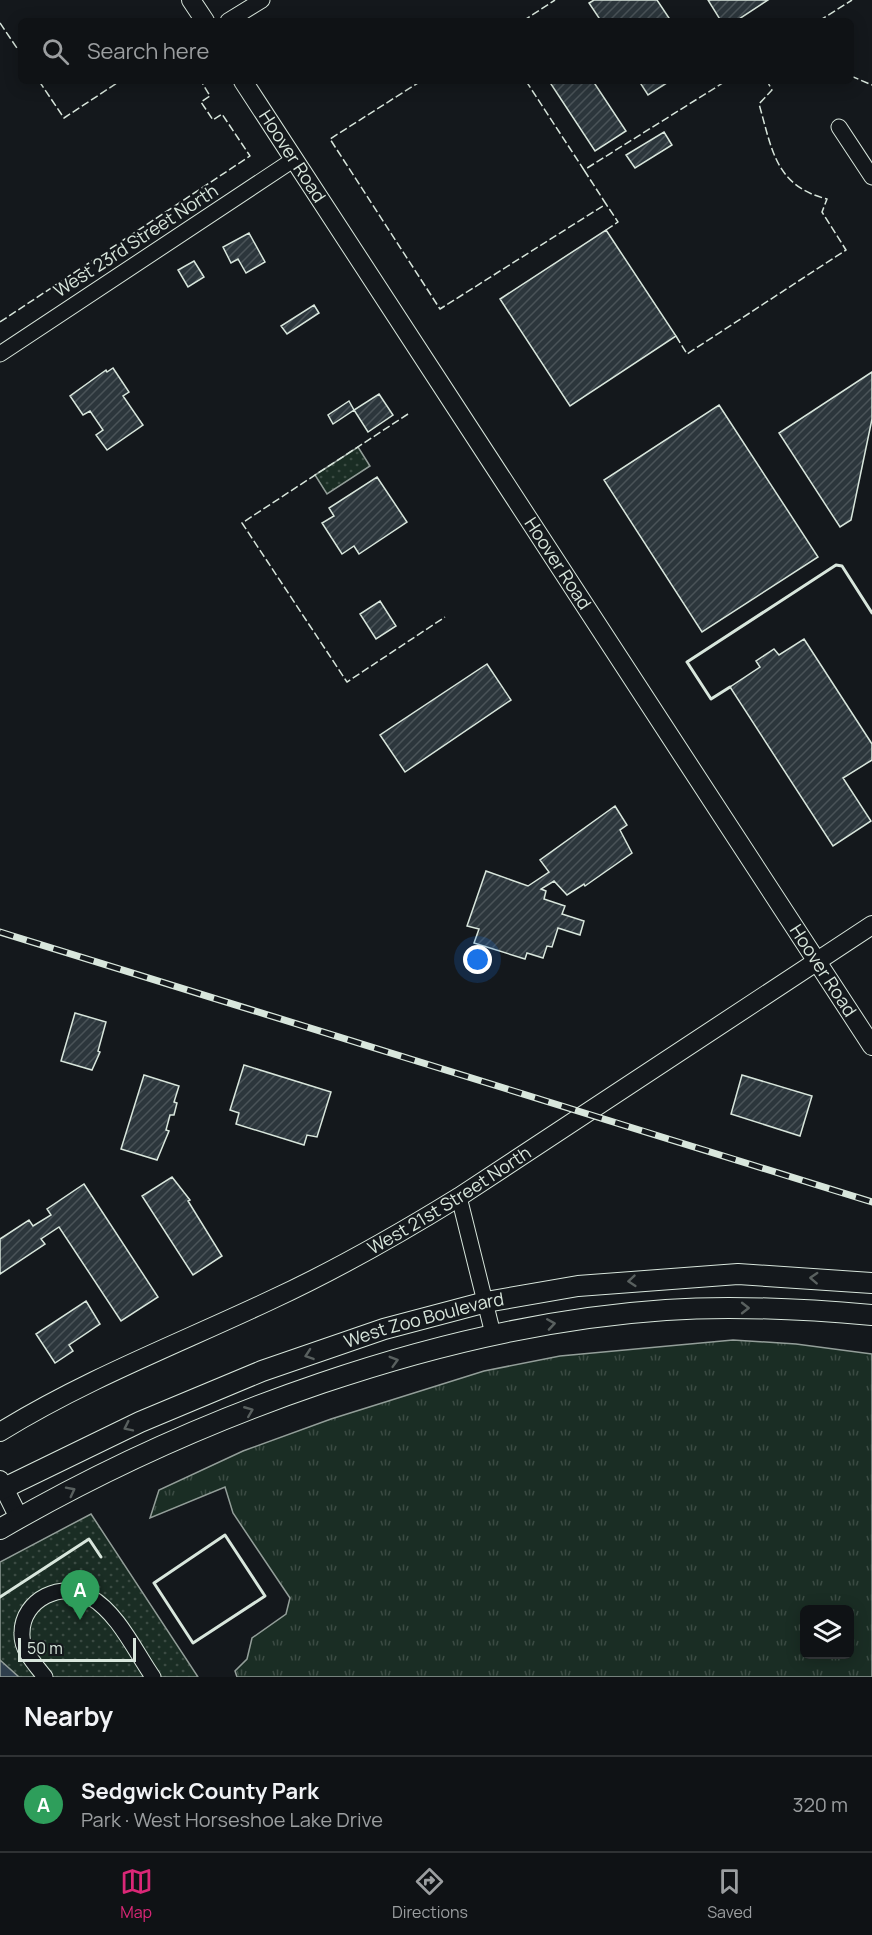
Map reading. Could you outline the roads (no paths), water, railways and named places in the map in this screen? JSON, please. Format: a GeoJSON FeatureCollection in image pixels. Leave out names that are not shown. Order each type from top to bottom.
{"type":"FeatureCollection","features":[{"type":"Feature","properties":{"kind":"main road","name":"West Zoo Boulevard"},"geometry":{"type":"LineString","coordinates":[[1,1486],[140,1422],[262,1371],[384,1329],[486,1302],[578,1286],[738,1274],[872,1283]]}},
{"type":"Feature","properties":{"kind":"main road","name":"West Zoo Boulevard"},"geometry":{"type":"LineString","coordinates":[[19,1518],[178,1440],[265,1405],[364,1370],[493,1334],[592,1318],[666,1310],[805,1309],[872,1316]]}},
{"type":"Feature","properties":{"kind":"main road"},"geometry":{"type":"LineString","coordinates":[[0,1529],[19,1518]]}},
{"type":"Feature","properties":{"kind":"street"},"geometry":{"type":"LineString","coordinates":[[191,0],[203,18]]}},
{"type":"Feature","properties":{"kind":"street"},"geometry":{"type":"LineString","coordinates":[[233,18],[262,0]]}},
{"type":"Feature","properties":{"kind":"street","name":"Hoover Road"},"geometry":{"type":"LineString","coordinates":[[245,84],[872,1046]]}},
{"type":"Feature","properties":{"kind":"street"},"geometry":{"type":"LineString","coordinates":[[839,127],[872,177]]}},
{"type":"Feature","properties":{"kind":"street","name":"West 23rd Street North"},"geometry":{"type":"LineString","coordinates":[[0,354],[293,160]]}},
{"type":"Feature","properties":{"kind":"street","name":"West 21st Street North"},"geometry":{"type":"LineString","coordinates":[[0,1432],[102,1375],[274,1299],[373,1247],[459,1197],[872,925]]}},
{"type":"Feature","properties":{"kind":"street"},"geometry":{"type":"LineString","coordinates":[[459,1197],[493,1334]]}},
{"type":"Feature","properties":{"kind":"street"},"geometry":{"type":"LineString","coordinates":[[1,1486],[19,1518]]}},
{"type":"Feature","properties":{"kind":"street"},"geometry":{"type":"LineString","coordinates":[[45,1677],[30,1658],[22,1633],[30,1609],[40,1599],[63,1590],[88,1595],[106,1609],[153,1677]]}},
{"type":"Feature","properties":{"kind":"water"},"geometry":{"type":"Polygon","coordinates":[[[0,1660],[19,1677],[0,1677],[0,1660]]]}},
{"type":"Feature","properties":{"kind":"railway"},"geometry":{"type":"LineString","coordinates":[[0,932],[872,1202]]}},
{"type":"Feature","properties":{"kind":"place","name":"Sedgwick County Park"},"geometry":{"type":"Point","coordinates":[80,1620]}}]}
